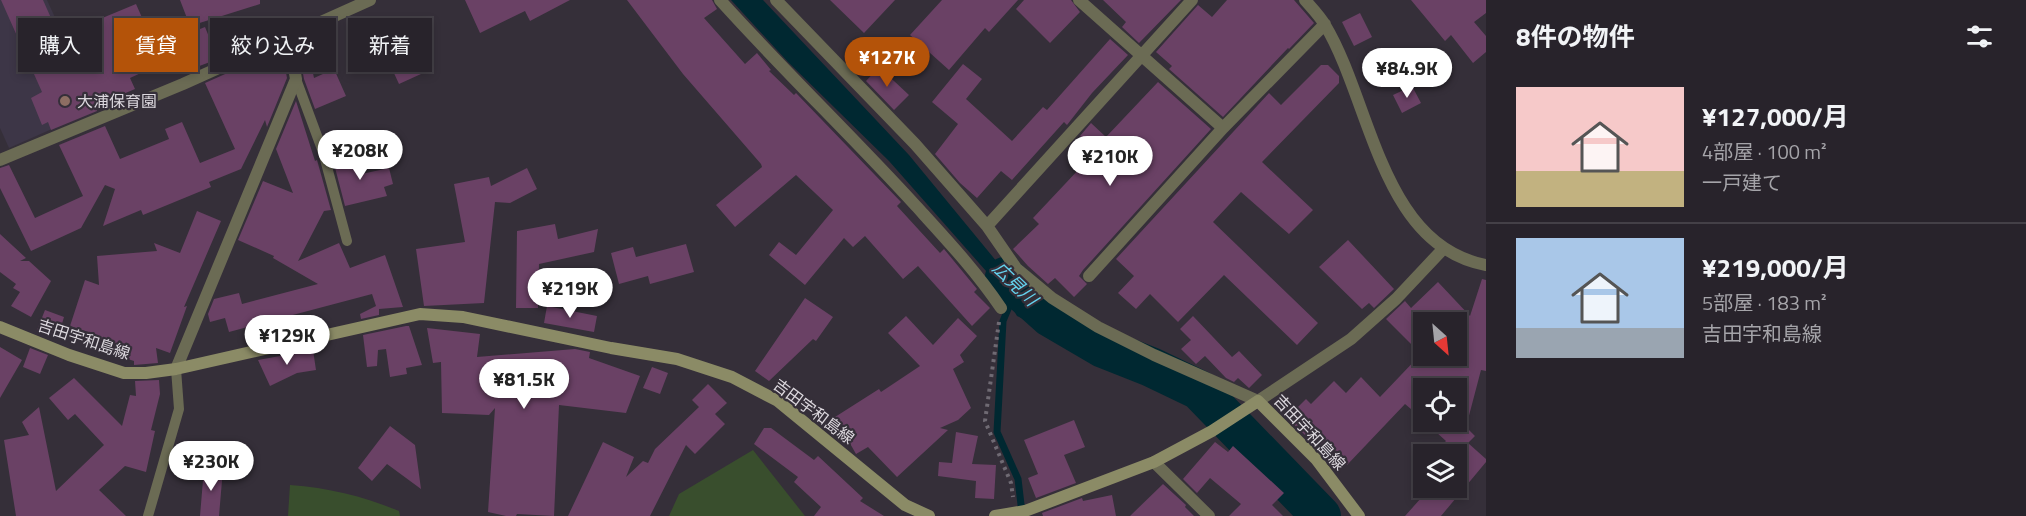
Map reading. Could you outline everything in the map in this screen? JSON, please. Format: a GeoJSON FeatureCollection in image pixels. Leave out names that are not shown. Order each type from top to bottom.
{"type":"FeatureCollection","features":[{"type":"Feature","properties":{"kind":"main road","name":"吉田宇和島線"},"geometry":{"type":"LineString","coordinates":[[0,327],[69,354],[124,372],[146,373],[176,369],[420,314],[463,317],[611,348],[677,359],[732,377],[778,401],[905,505],[929,516]]}},
{"type":"Feature","properties":{"kind":"main road","name":"吉田宇和島線"},"geometry":{"type":"LineString","coordinates":[[995,516],[1022,514],[1154,462],[1212,431],[1258,401],[1316,459],[1359,516]]}},
{"type":"Feature","properties":{"kind":"street"},"geometry":{"type":"LineString","coordinates":[[328,18],[370,0]]}},
{"type":"Feature","properties":{"kind":"street"},"geometry":{"type":"LineString","coordinates":[[720,0],[765,50],[850,134],[978,274],[1001,308]]}},
{"type":"Feature","properties":{"kind":"street"},"geometry":{"type":"LineString","coordinates":[[776,0],[915,144],[987,226],[1016,268],[1052,298],[1098,327],[1154,355],[1258,401],[1351,339],[1396,299],[1444,248]]}},
{"type":"Feature","properties":{"kind":"street"},"geometry":{"type":"LineString","coordinates":[[1079,0],[1223,128]]}},
{"type":"Feature","properties":{"kind":"street"},"geometry":{"type":"LineString","coordinates":[[987,226],[1192,0]]}},
{"type":"Feature","properties":{"kind":"street"},"geometry":{"type":"LineString","coordinates":[[1305,0],[1325,24],[1351,81],[1383,167],[1417,225],[1432,240],[1466,261],[1486,265]]}},
{"type":"Feature","properties":{"kind":"street"},"geometry":{"type":"LineString","coordinates":[[1089,276],[1223,128],[1325,24]]}},
{"type":"Feature","properties":{"kind":"street"},"geometry":{"type":"LineString","coordinates":[[0,160],[210,71]]}},
{"type":"Feature","properties":{"kind":"street"},"geometry":{"type":"LineString","coordinates":[[176,369],[296,79],[295,72]]}},
{"type":"Feature","properties":{"kind":"street"},"geometry":{"type":"LineString","coordinates":[[1154,462],[1209,516]]}},
{"type":"Feature","properties":{"kind":"lane"},"geometry":{"type":"LineString","coordinates":[[296,79],[323,152],[347,242]]}},
{"type":"Feature","properties":{"kind":"lane"},"geometry":{"type":"LineString","coordinates":[[148,516],[179,409],[176,369]]}},
{"type":"Feature","properties":{"kind":"path"},"geometry":{"type":"LineString","coordinates":[[1001,308],[985,421],[1022,514]]}},
{"type":"Feature","properties":{"kind":"shaded area"},"geometry":{"type":"Polygon","coordinates":[[[0,0],[47,0],[55,18],[18,18],[18,72],[80,72],[97,109],[9,148],[0,128],[0,0]]]}},
{"type":"Feature","properties":{"kind":"green space"},"geometry":{"type":"Polygon","coordinates":[[[753,450],[805,516],[669,516],[679,494],[753,450]]]}},
{"type":"Feature","properties":{"kind":"green space"},"geometry":{"type":"Polygon","coordinates":[[[290,485],[318,488],[359,497],[399,511],[400,516],[288,516],[290,485]]]}},
{"type":"Feature","properties":{"kind":"water"},"geometry":{"type":"Polygon","coordinates":[[[731,0],[763,0],[909,155],[1002,268],[1050,306],[1040,327],[1017,316],[1001,288],[889,161],[788,62],[731,0]]]}},
{"type":"Feature","properties":{"kind":"building"},"geometry":{"type":"Polygon","coordinates":[[[1,0],[43,0],[51,18],[18,18],[18,38],[1,0]]]}},
{"type":"Feature","properties":{"kind":"building"},"geometry":{"type":"Polygon","coordinates":[[[180,0],[260,0],[260,4],[198,23],[198,18],[187,18],[180,0]]]}},
{"type":"Feature","properties":{"kind":"building"},"geometry":{"type":"Polygon","coordinates":[[[465,0],[570,0],[530,21],[525,11],[480,33],[465,0]]]}},
{"type":"Feature","properties":{"kind":"building"},"geometry":{"type":"Polygon","coordinates":[[[627,0],[712,0],[717,9],[704,18],[745,64],[757,53],[771,70],[769,71],[794,95],[796,93],[901,202],[897,206],[940,253],[944,249],[977,289],[974,292],[990,308],[972,326],[918,266],[903,279],[865,236],[853,247],[844,238],[805,285],[769,255],[779,242],[796,255],[833,210],[796,175],[735,227],[716,205],[762,167],[761,164],[683,74],[627,0]]]}},
{"type":"Feature","properties":{"kind":"building"},"geometry":{"type":"Polygon","coordinates":[[[830,0],[895,0],[864,33],[830,0]]]}},
{"type":"Feature","properties":{"kind":"building"},"geometry":{"type":"Polygon","coordinates":[[[942,0],[1018,0],[989,32],[985,28],[949,70],[910,35],[942,0]]]}},
{"type":"Feature","properties":{"kind":"building"},"geometry":{"type":"Polygon","coordinates":[[[1024,0],[1071,0],[1080,12],[1050,43],[1016,9],[1024,0]]]}},
{"type":"Feature","properties":{"kind":"building"},"geometry":{"type":"Polygon","coordinates":[[[1103,0],[1181,0],[1139,43],[1122,27],[1126,22],[1103,0]]]}},
{"type":"Feature","properties":{"kind":"building"},"geometry":{"type":"Polygon","coordinates":[[[1227,0],[1294,0],[1314,23],[1223,117],[1169,69],[1172,66],[1156,52],[1198,5],[1212,17],[1227,0]]]}},
{"type":"Feature","properties":{"kind":"building"},"geometry":{"type":"Polygon","coordinates":[[[1411,0],[1486,0],[1486,13],[1474,22],[1486,36],[1486,52],[1473,63],[1451,35],[1445,41],[1411,0]]]}},
{"type":"Feature","properties":{"kind":"building"},"geometry":{"type":"Polygon","coordinates":[[[136,4],[142,18],[114,18],[114,72],[143,72],[130,78],[135,89],[95,106],[97,111],[51,130],[48,122],[42,125],[31,98],[42,92],[33,72],[102,72],[102,18],[136,4]]]}},
{"type":"Feature","properties":{"kind":"building"},"geometry":{"type":"Polygon","coordinates":[[[1360,13],[1372,37],[1354,46],[1342,22],[1360,13]]]}},
{"type":"Feature","properties":{"kind":"building"},"geometry":{"type":"Polygon","coordinates":[[[205,27],[210,39],[210,62],[198,66],[198,30],[205,27]]]}},
{"type":"Feature","properties":{"kind":"building"},"geometry":{"type":"Polygon","coordinates":[[[1110,39],[1128,55],[1092,93],[1067,125],[1064,122],[1012,180],[1001,171],[977,198],[960,183],[935,154],[958,124],[932,102],[963,64],[982,79],[966,99],[1012,141],[1043,107],[1047,110],[1110,39]]]}},
{"type":"Feature","properties":{"kind":"building"},"geometry":{"type":"Polygon","coordinates":[[[1321,65],[1328,65],[1339,76],[1339,83],[1262,162],[1313,210],[1289,234],[1241,192],[1213,222],[1318,323],[1297,345],[1224,275],[1178,322],[1150,294],[1136,309],[1118,293],[1134,276],[1116,259],[1269,93],[1281,105],[1321,65]]]}},
{"type":"Feature","properties":{"kind":"building"},"geometry":{"type":"Polygon","coordinates":[[[879,67],[909,95],[894,110],[866,81],[879,67]]]}},
{"type":"Feature","properties":{"kind":"building"},"geometry":{"type":"Polygon","coordinates":[[[230,72],[286,72],[287,78],[267,127],[265,120],[241,169],[209,182],[211,187],[143,215],[141,210],[103,226],[115,189],[105,185],[81,228],[31,251],[0,188],[0,168],[9,165],[35,218],[83,196],[59,145],[105,126],[120,159],[169,139],[165,129],[182,122],[200,163],[235,149],[205,83],[230,72]]]}},
{"type":"Feature","properties":{"kind":"building"},"geometry":{"type":"Polygon","coordinates":[[[303,72],[313,72],[314,78],[327,72],[335,72],[346,96],[315,109],[303,72]]]}},
{"type":"Feature","properties":{"kind":"building"},"geometry":{"type":"Polygon","coordinates":[[[393,72],[425,72],[399,84],[393,72]]]}},
{"type":"Feature","properties":{"kind":"building"},"geometry":{"type":"Polygon","coordinates":[[[1158,82],[1211,129],[1083,270],[1079,276],[1087,284],[1074,297],[1055,278],[1048,284],[1013,249],[1039,224],[1033,218],[1096,151],[1080,136],[1091,123],[1106,137],[1158,82]]]}},
{"type":"Feature","properties":{"kind":"building"},"geometry":{"type":"Polygon","coordinates":[[[1412,86],[1421,103],[1402,113],[1393,95],[1412,86]]]}},
{"type":"Feature","properties":{"kind":"building"},"geometry":{"type":"Polygon","coordinates":[[[296,101],[315,161],[317,160],[331,210],[324,211],[298,261],[339,243],[350,268],[385,255],[403,307],[379,309],[379,315],[361,319],[360,314],[376,306],[372,294],[229,332],[225,318],[210,322],[208,314],[214,299],[239,293],[242,304],[318,284],[273,258],[274,256],[238,240],[263,181],[293,193],[276,149],[296,101]]]}},
{"type":"Feature","properties":{"kind":"building"},"geometry":{"type":"Polygon","coordinates":[[[350,150],[357,175],[389,168],[393,184],[384,187],[387,196],[345,206],[332,156],[350,150]]]}},
{"type":"Feature","properties":{"kind":"building"},"geometry":{"type":"Polygon","coordinates":[[[527,168],[537,189],[510,203],[495,202],[484,303],[424,306],[416,249],[465,242],[454,184],[489,177],[491,186],[527,168]]]}},
{"type":"Feature","properties":{"kind":"building"},"geometry":{"type":"Polygon","coordinates":[[[197,211],[221,221],[184,307],[187,306],[170,353],[156,348],[158,363],[134,365],[134,361],[90,347],[94,334],[70,326],[85,280],[99,285],[97,256],[157,251],[154,243],[180,253],[197,211]]]}},
{"type":"Feature","properties":{"kind":"building"},"geometry":{"type":"Polygon","coordinates":[[[555,224],[558,239],[598,229],[594,252],[539,264],[538,308],[516,308],[517,231],[555,224]]]}},
{"type":"Feature","properties":{"kind":"building"},"geometry":{"type":"Polygon","coordinates":[[[0,234],[26,258],[20,261],[29,261],[51,281],[31,317],[11,306],[20,292],[13,288],[16,284],[0,272],[0,234]]]}},
{"type":"Feature","properties":{"kind":"building"},"geometry":{"type":"Polygon","coordinates":[[[1348,240],[1394,289],[1374,308],[1369,303],[1362,309],[1319,267],[1348,240]]]}},
{"type":"Feature","properties":{"kind":"building"},"geometry":{"type":"Polygon","coordinates":[[[686,244],[694,272],[650,284],[648,276],[619,284],[611,253],[633,247],[636,257],[686,244]]]}},
{"type":"Feature","properties":{"kind":"building"},"geometry":{"type":"Polygon","coordinates":[[[1482,279],[1486,280],[1486,371],[1481,370],[1467,423],[1467,378],[1413,378],[1413,411],[1405,404],[1347,465],[1328,446],[1322,451],[1287,418],[1306,399],[1311,404],[1334,381],[1346,393],[1361,377],[1380,397],[1413,362],[1413,366],[1467,366],[1467,313],[1470,316],[1482,279]]]}},
{"type":"Feature","properties":{"kind":"building"},"geometry":{"type":"Polygon","coordinates":[[[1438,282],[1466,312],[1413,312],[1413,346],[1386,319],[1405,301],[1411,308],[1438,282]]]}},
{"type":"Feature","properties":{"kind":"building"},"geometry":{"type":"Polygon","coordinates":[[[805,298],[833,317],[816,341],[813,339],[769,381],[755,371],[805,298]]]}},
{"type":"Feature","properties":{"kind":"building"},"geometry":{"type":"Polygon","coordinates":[[[547,306],[597,316],[594,332],[544,323],[547,306]]]}},
{"type":"Feature","properties":{"kind":"building"},"geometry":{"type":"Polygon","coordinates":[[[45,310],[64,317],[58,337],[37,330],[45,310]]]}},
{"type":"Feature","properties":{"kind":"building"},"geometry":{"type":"Polygon","coordinates":[[[906,316],[933,345],[958,318],[977,336],[960,355],[964,362],[953,369],[971,408],[958,420],[940,428],[948,430],[897,477],[868,447],[856,454],[835,417],[879,389],[881,392],[920,366],[888,333],[906,316]]]}},
{"type":"Feature","properties":{"kind":"building"},"geometry":{"type":"Polygon","coordinates":[[[1193,316],[1232,357],[1239,351],[1262,375],[1249,388],[1238,378],[1234,382],[1226,378],[1205,356],[1196,364],[1181,349],[1191,340],[1180,329],[1193,316]]]}},
{"type":"Feature","properties":{"kind":"building"},"geometry":{"type":"Polygon","coordinates":[[[409,326],[422,365],[406,368],[407,374],[390,377],[386,349],[378,350],[377,366],[367,367],[363,335],[409,326]]]}},
{"type":"Feature","properties":{"kind":"building"},"geometry":{"type":"Polygon","coordinates":[[[427,328],[480,334],[477,357],[575,349],[590,352],[589,358],[640,376],[626,413],[559,405],[554,516],[517,514],[506,516],[488,512],[495,408],[489,415],[442,413],[441,362],[433,363],[427,328]]]}},
{"type":"Feature","properties":{"kind":"building"},"geometry":{"type":"Polygon","coordinates":[[[0,347],[22,360],[0,398],[0,347]]]}},
{"type":"Feature","properties":{"kind":"building"},"geometry":{"type":"Polygon","coordinates":[[[30,348],[48,355],[40,374],[23,367],[30,348]]]}},
{"type":"Feature","properties":{"kind":"building"},"geometry":{"type":"Polygon","coordinates":[[[313,350],[316,370],[297,373],[270,386],[258,360],[313,350]]]}},
{"type":"Feature","properties":{"kind":"building"},"geometry":{"type":"Polygon","coordinates":[[[652,367],[668,373],[660,394],[643,388],[652,367]]]}},
{"type":"Feature","properties":{"kind":"building"},"geometry":{"type":"Polygon","coordinates":[[[74,378],[122,426],[130,395],[136,396],[135,381],[159,380],[160,394],[151,430],[155,431],[146,472],[125,466],[99,490],[126,516],[16,516],[4,440],[29,435],[22,422],[39,407],[56,491],[104,445],[75,414],[68,420],[49,398],[74,378]]]}},
{"type":"Feature","properties":{"kind":"building"},"geometry":{"type":"Polygon","coordinates":[[[708,384],[727,403],[715,414],[725,424],[695,454],[686,445],[650,516],[568,516],[603,442],[634,457],[626,477],[643,461],[648,463],[655,449],[699,407],[692,400],[708,384]]]}},
{"type":"Feature","properties":{"kind":"building"},"geometry":{"type":"Polygon","coordinates":[[[1074,420],[1085,447],[1064,455],[1076,483],[1036,498],[1028,478],[1038,474],[1024,440],[1074,420]]]}},
{"type":"Feature","properties":{"kind":"building"},"geometry":{"type":"Polygon","coordinates":[[[390,426],[415,445],[421,489],[387,464],[372,481],[358,468],[390,426]]]}},
{"type":"Feature","properties":{"kind":"building"},"geometry":{"type":"Polygon","coordinates":[[[764,428],[771,428],[814,460],[818,456],[863,498],[860,501],[884,516],[814,516],[821,507],[794,482],[798,477],[754,444],[764,428]]]}},
{"type":"Feature","properties":{"kind":"building"},"geometry":{"type":"Polygon","coordinates":[[[1467,428],[1475,436],[1468,443],[1486,459],[1486,462],[1467,485],[1467,444],[1443,444],[1446,441],[1436,432],[1467,432],[1467,428]]]}},
{"type":"Feature","properties":{"kind":"building"},"geometry":{"type":"Polygon","coordinates":[[[956,432],[978,436],[972,464],[996,465],[994,499],[975,498],[976,481],[938,476],[939,462],[952,463],[956,432]]]}},
{"type":"Feature","properties":{"kind":"building"},"geometry":{"type":"Polygon","coordinates":[[[1215,442],[1228,452],[1233,446],[1284,493],[1272,505],[1283,516],[1229,516],[1241,504],[1210,478],[1197,493],[1183,479],[1215,442]]]}},
{"type":"Feature","properties":{"kind":"building"},"geometry":{"type":"Polygon","coordinates":[[[204,468],[223,469],[219,516],[200,516],[204,468]]]}},
{"type":"Feature","properties":{"kind":"building"},"geometry":{"type":"Polygon","coordinates":[[[1163,484],[1186,505],[1185,507],[1194,516],[1130,516],[1163,484]]]}},
{"type":"Feature","properties":{"kind":"building"},"geometry":{"type":"Polygon","coordinates":[[[1112,495],[1116,516],[1043,516],[1042,513],[1082,498],[1083,501],[1112,495]]]}},
{"type":"Feature","properties":{"kind":"building"},"geometry":{"type":"Polygon","coordinates":[[[1421,498],[1456,498],[1441,516],[1405,516],[1421,498]]]}},
{"type":"Feature","properties":{"kind":"waterway","name":"広見川"},"geometry":{"type":"LineString","coordinates":[[1005,277],[1050,317],[1103,348],[1151,367],[1199,390],[1321,516]]}},
{"type":"Feature","properties":{"kind":"waterway"},"geometry":{"type":"LineString","coordinates":[[1013,297],[1003,321],[997,432],[1018,479],[1022,513]]}},
{"type":"Feature","properties":{"kind":"place","name":"大浦保育園"},"geometry":{"type":"Point","coordinates":[65,101]}}]}
